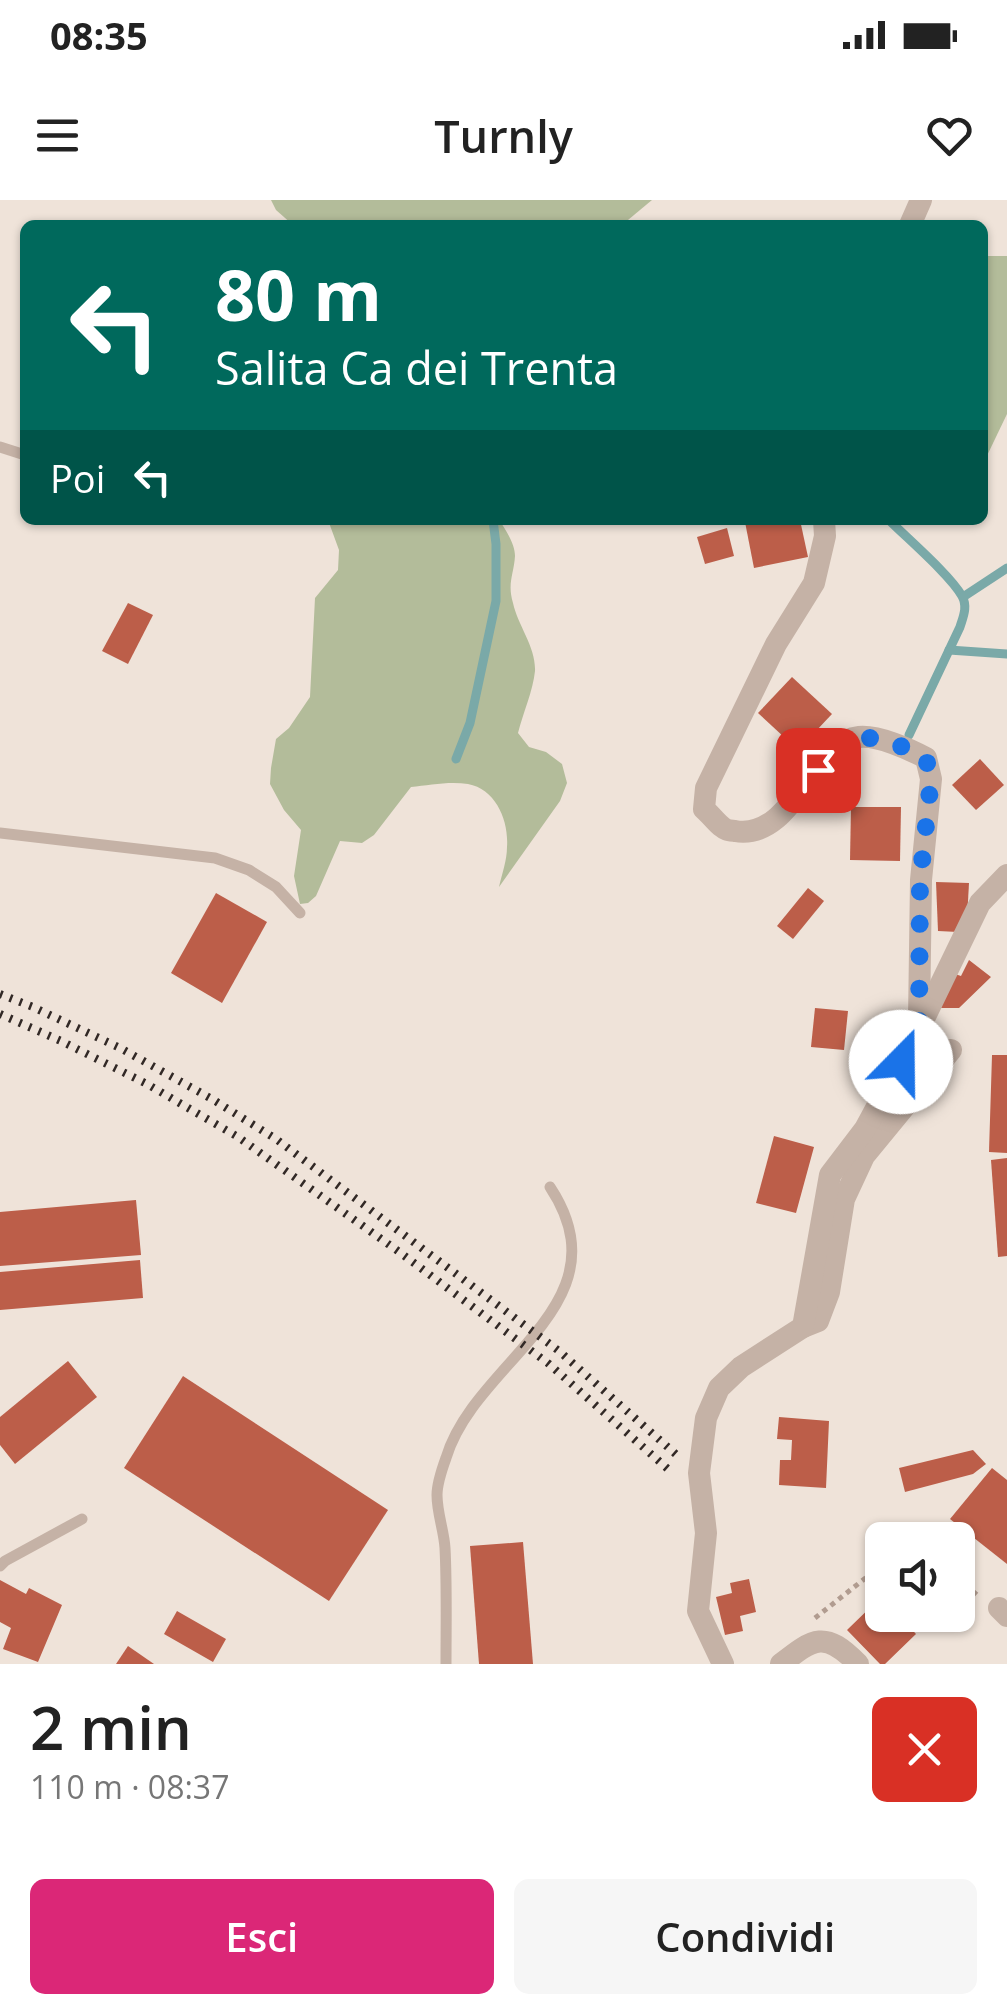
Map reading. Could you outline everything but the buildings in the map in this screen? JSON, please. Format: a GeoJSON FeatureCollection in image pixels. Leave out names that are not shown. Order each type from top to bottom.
{"type":"FeatureCollection","features":[{"type":"Feature","properties":{"kind":"street"},"geometry":{"type":"LineString","coordinates":[[824,525],[814,583],[776,644],[706,788],[704,809],[724,829],[744,832],[764,828],[779,816],[837,746],[859,736],[898,744],[926,758],[931,780],[920,880],[919,1029]]}},
{"type":"Feature","properties":{"kind":"street"},"geometry":{"type":"LineString","coordinates":[[803,1327],[830,1175],[865,1129],[980,903],[1007,875]]}},
{"type":"Feature","properties":{"kind":"street"},"geometry":{"type":"LineString","coordinates":[[724,1664],[698,1610],[706,1533],[699,1473],[706,1418],[720,1388],[730,1378],[803,1327],[818,1322],[829,1292],[844,1199],[864,1156],[951,1050]]}},
{"type":"Feature","properties":{"kind":"street"},"geometry":{"type":"LineString","coordinates":[[782,1664],[817,1641],[841,1648],[858,1664]]}},
{"type":"Feature","properties":{"kind":"lane"},"geometry":{"type":"LineString","coordinates":[[0,833],[215,858],[249,870],[276,887],[300,914]]}},
{"type":"Feature","properties":{"kind":"lane"},"geometry":{"type":"LineString","coordinates":[[446,1664],[445,1546],[436,1493],[447,1452],[459,1428],[547,1320],[562,1292],[572,1260],[571,1229],[550,1186]]}},
{"type":"Feature","properties":{"kind":"lane"},"geometry":{"type":"LineString","coordinates":[[0,1566],[82,1519]]}},
{"type":"Feature","properties":{"kind":"green space"},"geometry":{"type":"Polygon","coordinates":[[[271,200],[652,200],[628,220],[287,220],[271,200]]]}},
{"type":"Feature","properties":{"kind":"green space"},"geometry":{"type":"Polygon","coordinates":[[[988,256],[1007,256],[1007,414],[988,454],[988,256]]]}},
{"type":"Feature","properties":{"kind":"green space"},"geometry":{"type":"Polygon","coordinates":[[[330,525],[502,525],[510,537],[515,556],[511,596],[533,653],[535,671],[518,733],[529,747],[546,752],[562,764],[567,783],[560,801],[499,887],[507,837],[499,808],[478,787],[440,784],[411,787],[374,835],[362,843],[340,841],[316,896],[300,904],[294,876],[301,830],[270,784],[271,768],[276,739],[289,728],[310,697],[315,598],[338,570],[339,550],[330,525]]]}},
{"type":"Feature","properties":{"kind":"waterway"},"geometry":{"type":"LineString","coordinates":[[456,759],[470,723],[496,601],[494,525]]}},
{"type":"Feature","properties":{"kind":"waterway"},"geometry":{"type":"LineString","coordinates":[[894,525],[948,578],[965,604],[960,627],[909,735]]}},
{"type":"Feature","properties":{"kind":"waterway"},"geometry":{"type":"LineString","coordinates":[[963,597],[1007,568]]}},
{"type":"Feature","properties":{"kind":"waterway"},"geometry":{"type":"LineString","coordinates":[[949,650],[1007,654]]}},
{"type":"Feature","properties":{"kind":"railway"},"geometry":{"type":"LineString","coordinates":[[0,994],[120,1048],[276,1139],[559,1351],[679,1457]]}},
{"type":"Feature","properties":{"kind":"railway"},"geometry":{"type":"LineString","coordinates":[[0,1014],[147,1084],[238,1137],[549,1364],[669,1470]]}},
{"type":"Feature","properties":{"kind":"route"},"geometry":{"type":"LineString","coordinates":[[818,770],[837,746],[859,736],[898,744],[926,758],[931,780],[920,880],[919,1029],[901,1062]]}}]}
